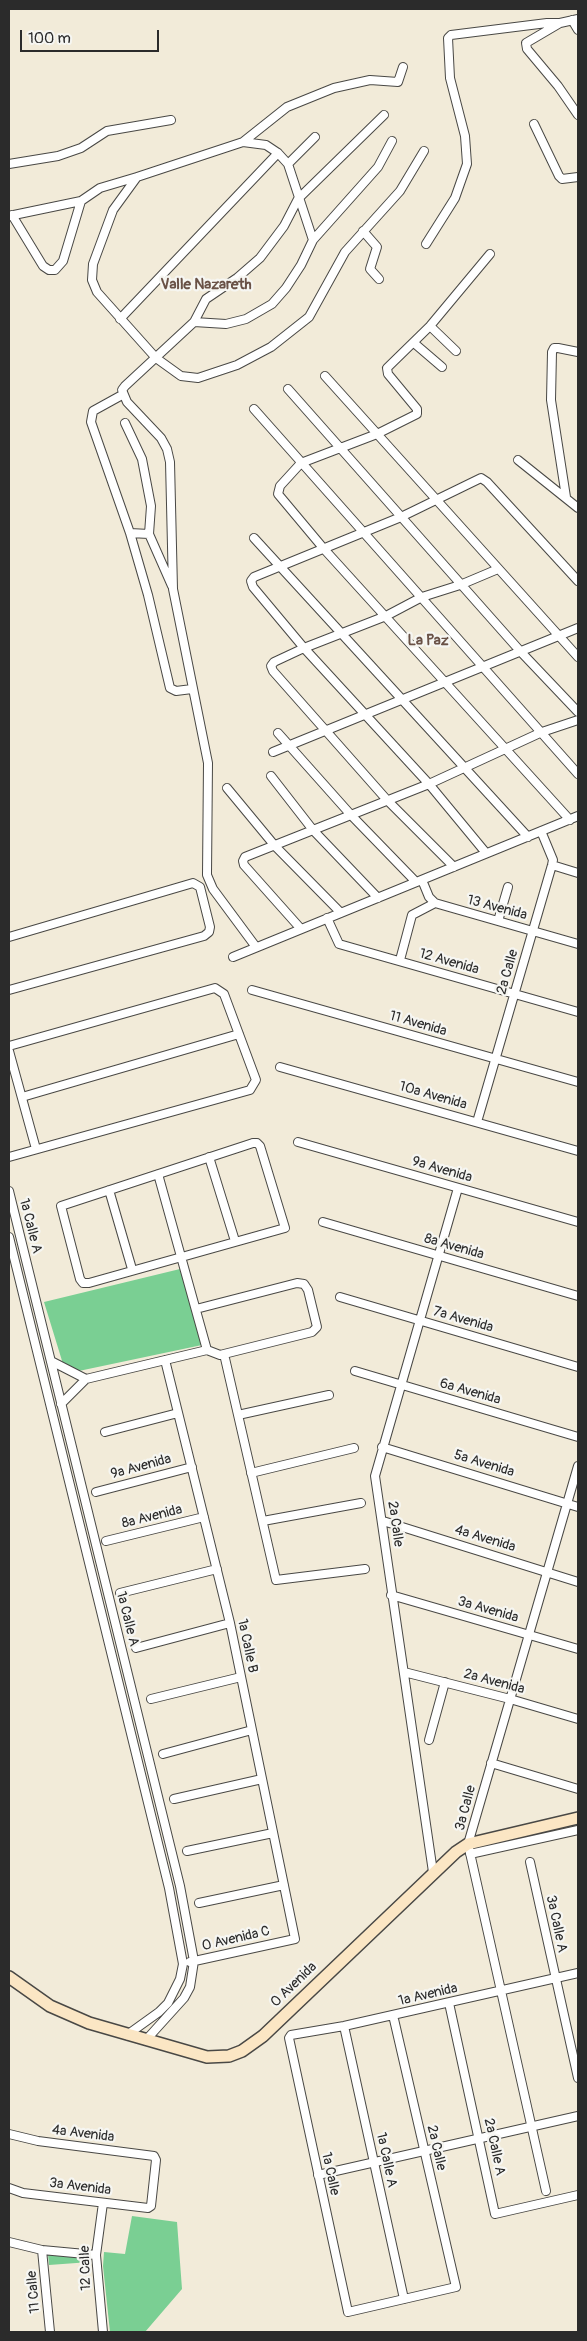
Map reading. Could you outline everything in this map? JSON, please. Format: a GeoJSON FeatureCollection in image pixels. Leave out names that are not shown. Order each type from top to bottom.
{"type":"FeatureCollection","features":[{"type":"Feature","properties":{"kind":"street"},"geometry":{"type":"LineString","coordinates":[[426,244],[455,198],[467,164],[465,136],[450,78],[448,38],[451,35],[575,20],[578,30]]}},
{"type":"Feature","properties":{"kind":"street"},"geometry":{"type":"LineString","coordinates":[[560,23],[526,44],[527,50],[558,86],[578,116]]}},
{"type":"Feature","properties":{"kind":"street"},"geometry":{"type":"LineString","coordinates":[[81,201],[63,261],[54,270],[49,270],[43,266],[10,216],[81,201],[100,188],[137,178],[243,142],[287,107],[334,88],[370,80],[398,82],[403,67]]}},
{"type":"Feature","properties":{"kind":"street"},"geometry":{"type":"LineString","coordinates":[[192,689],[176,691],[170,688],[148,595],[130,533],[91,422],[93,411],[122,395],[125,386],[194,322],[206,299],[237,278],[260,258],[284,226],[298,199],[384,115]]}},
{"type":"Feature","properties":{"kind":"street"},"geometry":{"type":"LineString","coordinates":[[9,164],[58,156],[81,148],[107,131],[171,120]]}},
{"type":"Feature","properties":{"kind":"street"},"geometry":{"type":"LineString","coordinates":[[534,124],[559,176],[566,179],[578,177]]}},
{"type":"Feature","properties":{"kind":"street"},"geometry":{"type":"LineString","coordinates":[[288,164],[315,137]]}},
{"type":"Feature","properties":{"kind":"street"},"geometry":{"type":"LineString","coordinates":[[243,142],[266,145],[278,153],[288,164],[313,240]]}},
{"type":"Feature","properties":{"kind":"street"},"geometry":{"type":"LineString","coordinates":[[194,322],[226,324],[246,319],[272,304],[286,288],[301,265],[313,240],[378,167],[392,142]]}},
{"type":"Feature","properties":{"kind":"street"},"geometry":{"type":"LineString","coordinates":[[137,178],[113,210],[93,264],[92,280],[97,292],[156,358],[181,376],[198,378],[271,348],[309,317],[345,252],[400,191],[424,151]]}},
{"type":"Feature","properties":{"kind":"street"},"geometry":{"type":"LineString","coordinates":[[120,319],[278,153]]}},
{"type":"Feature","properties":{"kind":"street"},"geometry":{"type":"LineString","coordinates":[[363,232],[377,247],[370,269],[379,280]]}},
{"type":"Feature","properties":{"kind":"street"},"geometry":{"type":"LineString","coordinates":[[233,956],[574,818],[504,749],[324,549],[278,494],[280,486],[301,463],[377,434],[418,412],[386,371],[387,368],[430,326],[490,254]]}},
{"type":"Feature","properties":{"kind":"street"},"geometry":{"type":"LineString","coordinates":[[430,326],[456,351]]}},
{"type":"Feature","properties":{"kind":"street"},"geometry":{"type":"LineString","coordinates":[[414,343],[442,367]]}},
{"type":"Feature","properties":{"kind":"street"},"geometry":{"type":"LineString","coordinates":[[566,497],[551,400],[552,352],[554,348],[578,352]]}},
{"type":"Feature","properties":{"kind":"street"},"geometry":{"type":"LineString","coordinates":[[325,376],[578,656]]}},
{"type":"Feature","properties":{"kind":"street"},"geometry":{"type":"LineString","coordinates":[[288,390],[520,652],[578,712]]}},
{"type":"Feature","properties":{"kind":"street"},"geometry":{"type":"LineString","coordinates":[[122,395],[161,438],[167,448],[170,462],[173,589],[208,763],[207,875],[212,889],[256,947]]}},
{"type":"Feature","properties":{"kind":"street"},"geometry":{"type":"LineString","coordinates":[[254,409],[578,774]]}},
{"type":"Feature","properties":{"kind":"street"},"geometry":{"type":"LineString","coordinates":[[125,423],[142,459],[151,506],[149,534],[173,589]]}},
{"type":"Feature","properties":{"kind":"street"},"geometry":{"type":"LineString","coordinates":[[518,460],[578,508]]}},
{"type":"Feature","properties":{"kind":"street"},"geometry":{"type":"LineString","coordinates":[[486,854],[429,784],[368,715],[304,648],[253,587],[251,581],[254,577],[401,517],[481,478],[487,482],[578,581]]}},
{"type":"Feature","properties":{"kind":"street"},"geometry":{"type":"LineString","coordinates":[[130,533],[149,534]]}},
{"type":"Feature","properties":{"kind":"street"},"geometry":{"type":"LineString","coordinates":[[254,538],[528,836]]}},
{"type":"Feature","properties":{"kind":"street"},"geometry":{"type":"LineString","coordinates":[[454,867],[387,800],[273,671],[271,666],[274,662],[304,648],[342,635],[386,616],[422,597],[460,585],[498,569]]}},
{"type":"Feature","properties":{"kind":"street"},"geometry":{"type":"LineString","coordinates":[[273,752],[368,715],[402,699],[446,683],[578,628]]}},
{"type":"Feature","properties":{"kind":"street"},"geometry":{"type":"LineString","coordinates":[[301,929],[243,861],[245,857],[429,784],[542,732],[578,720]]}},
{"type":"Feature","properties":{"kind":"street"},"geometry":{"type":"LineString","coordinates":[[278,733],[351,814],[419,881],[429,897],[436,903],[412,915],[400,960]]}},
{"type":"Feature","properties":{"kind":"street"},"geometry":{"type":"LineString","coordinates":[[271,776],[313,830],[378,898]]}},
{"type":"Feature","properties":{"kind":"street"},"geometry":{"type":"LineString","coordinates":[[227,788],[275,846],[341,913]]}},
{"type":"Feature","properties":{"kind":"street"},"geometry":{"type":"LineString","coordinates":[[541,831],[553,860],[552,865],[578,874]]}},
{"type":"Feature","properties":{"kind":"street","name":"2a Calle"},"geometry":{"type":"LineString","coordinates":[[477,1122],[552,865]]}},
{"type":"Feature","properties":{"kind":"street"},"geometry":{"type":"LineString","coordinates":[[9,938],[191,883],[200,887],[210,927],[209,932],[204,936],[9,990]]}},
{"type":"Feature","properties":{"kind":"street"},"geometry":{"type":"LineString","coordinates":[[498,921],[508,886]]}},
{"type":"Feature","properties":{"kind":"street","name":"13 Avenida"},"geometry":{"type":"LineString","coordinates":[[436,903],[578,944]]}},
{"type":"Feature","properties":{"kind":"street","name":"12 Avenida"},"geometry":{"type":"LineString","coordinates":[[327,918],[339,944],[578,1012]]}},
{"type":"Feature","properties":{"kind":"street"},"geometry":{"type":"LineString","coordinates":[[9,1046],[211,988],[219,989],[224,994],[256,1080],[250,1090],[9,1157]]}},
{"type":"Feature","properties":{"kind":"street","name":"11 Avenida"},"geometry":{"type":"LineString","coordinates":[[252,990],[578,1082]]}},
{"type":"Feature","properties":{"kind":"street"},"geometry":{"type":"LineString","coordinates":[[22,1097],[239,1034]]}},
{"type":"Feature","properties":{"kind":"street"},"geometry":{"type":"LineString","coordinates":[[9,1052],[36,1148]]}},
{"type":"Feature","properties":{"kind":"street","name":"10a Avenida"},"geometry":{"type":"LineString","coordinates":[[280,1067],[578,1151]]}},
{"type":"Feature","properties":{"kind":"street","name":"9a Avenida"},"geometry":{"type":"LineString","coordinates":[[298,1142],[578,1222]]}},
{"type":"Feature","properties":{"kind":"street"},"geometry":{"type":"LineString","coordinates":[[257,1143],[260,1146],[285,1222],[285,1228],[235,1240],[89,1283],[83,1283],[80,1279],[61,1206],[209,1157],[257,1143]]}},
{"type":"Feature","properties":{"kind":"street"},"geometry":{"type":"LineString","coordinates":[[209,1157],[235,1240]]}},
{"type":"Feature","properties":{"kind":"street"},"geometry":{"type":"LineString","coordinates":[[158,1174],[207,1350],[213,1354],[224,1354],[312,1332],[318,1327],[308,1290],[304,1284],[297,1283],[196,1309]]}},
{"type":"Feature","properties":{"kind":"street","name":"2a Calle"},"geometry":{"type":"LineString","coordinates":[[433,1872],[375,1476],[458,1188]]}},
{"type":"Feature","properties":{"kind":"street"},"geometry":{"type":"LineString","coordinates":[[109,1190],[132,1269]]}},
{"type":"Feature","properties":{"kind":"street","name":"1a Calle A"},"geometry":{"type":"LineString","coordinates":[[9,1191],[180,1886],[194,1961],[191,1981],[184,1998],[146,2040]]}},
{"type":"Feature","properties":{"kind":"street","name":"8a Avenida"},"geometry":{"type":"LineString","coordinates":[[323,1222],[578,1296]]}},
{"type":"Feature","properties":{"kind":"street"},"geometry":{"type":"LineString","coordinates":[[9,1240],[21,1240]]}},
{"type":"Feature","properties":{"kind":"street","name":"1a Calle A"},"geometry":{"type":"LineString","coordinates":[[9,1240],[168,1888],[183,1964],[178,1985],[168,2003],[159,2012],[127,2035]]}},
{"type":"Feature","properties":{"kind":"street","name":"7a Avenida"},"geometry":{"type":"LineString","coordinates":[[340,1297],[578,1367]]}},
{"type":"Feature","properties":{"kind":"street"},"geometry":{"type":"LineString","coordinates":[[61,1404],[86,1380],[207,1350]]}},
{"type":"Feature","properties":{"kind":"street"},"geometry":{"type":"LineString","coordinates":[[224,1354],[276,1580],[365,1569]]}},
{"type":"Feature","properties":{"kind":"street","name":"1a Calle B"},"geometry":{"type":"LineString","coordinates":[[165,1360],[230,1623],[295,1939]]}},
{"type":"Feature","properties":{"kind":"street"},"geometry":{"type":"LineString","coordinates":[[51,1361],[86,1380]]}},
{"type":"Feature","properties":{"kind":"street","name":"6a Avenida"},"geometry":{"type":"LineString","coordinates":[[355,1371],[578,1437]]}},
{"type":"Feature","properties":{"kind":"street"},"geometry":{"type":"LineString","coordinates":[[238,1415],[329,1395]]}},
{"type":"Feature","properties":{"kind":"street"},"geometry":{"type":"LineString","coordinates":[[105,1432],[178,1413]]}},
{"type":"Feature","properties":{"kind":"street","name":"5a Avenida"},"geometry":{"type":"LineString","coordinates":[[382,1447],[578,1507]]}},
{"type":"Feature","properties":{"kind":"street"},"geometry":{"type":"LineString","coordinates":[[251,1474],[354,1448]]}},
{"type":"Feature","properties":{"kind":"street","name":"3a Calle"},"geometry":{"type":"LineString","coordinates":[[546,2190],[469,1849],[491,1763],[578,1466]]}},
{"type":"Feature","properties":{"kind":"street","name":"9a Avenida"},"geometry":{"type":"LineString","coordinates":[[96,1492],[192,1467]]}},
{"type":"Feature","properties":{"kind":"street"},"geometry":{"type":"LineString","coordinates":[[263,1521],[361,1503]]}},
{"type":"Feature","properties":{"kind":"street","name":"8a Avenida"},"geometry":{"type":"LineString","coordinates":[[106,1541],[204,1517]]}},
{"type":"Feature","properties":{"kind":"street","name":"4a Avenida"},"geometry":{"type":"LineString","coordinates":[[383,1521],[578,1582]]}},
{"type":"Feature","properties":{"kind":"street"},"geometry":{"type":"LineString","coordinates":[[120,1593],[217,1569]]}},
{"type":"Feature","properties":{"kind":"street","name":"3a Avenida"},"geometry":{"type":"LineString","coordinates":[[391,1595],[578,1649]]}},
{"type":"Feature","properties":{"kind":"street"},"geometry":{"type":"LineString","coordinates":[[136,1648],[230,1623]]}},
{"type":"Feature","properties":{"kind":"street","name":"2a Avenida"},"geometry":{"type":"LineString","coordinates":[[404,1672],[510,1699],[578,1720]]}},
{"type":"Feature","properties":{"kind":"street"},"geometry":{"type":"LineString","coordinates":[[151,1699],[241,1677]]}},
{"type":"Feature","properties":{"kind":"street"},"geometry":{"type":"LineString","coordinates":[[429,1740],[445,1682]]}},
{"type":"Feature","properties":{"kind":"street"},"geometry":{"type":"LineString","coordinates":[[162,1754],[252,1730]]}},
{"type":"Feature","properties":{"kind":"street"},"geometry":{"type":"LineString","coordinates":[[491,1763],[578,1790]]}},
{"type":"Feature","properties":{"kind":"street"},"geometry":{"type":"LineString","coordinates":[[174,1799],[262,1779]]}},
{"type":"Feature","properties":{"kind":"street","name":"0 Avenida"},"geometry":{"type":"LineString","coordinates":[[9,1977],[50,2006],[69,2016],[127,2035],[207,2057],[222,2058],[242,2051],[262,2036],[448,1858],[469,1849],[578,1818]]}},
{"type":"Feature","properties":{"kind":"street","name":"0 Avenida"},"geometry":{"type":"LineString","coordinates":[[469,1849],[578,1830]]}},
{"type":"Feature","properties":{"kind":"street"},"geometry":{"type":"LineString","coordinates":[[187,1851],[273,1833]]}},
{"type":"Feature","properties":{"kind":"street","name":"3a Calle A"},"geometry":{"type":"LineString","coordinates":[[530,1862],[578,2078]]}},
{"type":"Feature","properties":{"kind":"street"},"geometry":{"type":"LineString","coordinates":[[199,1904],[284,1885]]}},
{"type":"Feature","properties":{"kind":"street"},"geometry":{"type":"LineString","coordinates":[[168,1888],[180,1886]]}},
{"type":"Feature","properties":{"kind":"street","name":"0 Avenida C"},"geometry":{"type":"LineString","coordinates":[[183,1964],[295,1939]]}},
{"type":"Feature","properties":{"kind":"street","name":"1a Avenida"},"geometry":{"type":"LineString","coordinates":[[288,2042],[291,2034],[344,2026],[578,1973]]}},
{"type":"Feature","properties":{"kind":"street","name":"2a Calle A"},"geometry":{"type":"LineString","coordinates":[[449,2003],[480,2138],[495,2214],[578,2195]]}},
{"type":"Feature","properties":{"kind":"street","name":"2a Calle"},"geometry":{"type":"LineString","coordinates":[[393,2015],[456,2287],[404,2299]]}},
{"type":"Feature","properties":{"kind":"street","name":"1a Calle A"},"geometry":{"type":"LineString","coordinates":[[344,2026],[404,2299]]}},
{"type":"Feature","properties":{"kind":"street","name":"1a Calle"},"geometry":{"type":"LineString","coordinates":[[288,2042],[348,2312],[404,2299]]}},
{"type":"Feature","properties":{"kind":"street"},"geometry":{"type":"LineString","coordinates":[[318,2175],[578,2116]]}},
{"type":"Feature","properties":{"kind":"street","name":"4a Avenida"},"geometry":{"type":"LineString","coordinates":[[9,2134],[38,2141],[154,2156],[156,2160],[150,2206],[148,2208]]}},
{"type":"Feature","properties":{"kind":"street","name":"3a Avenida"},"geometry":{"type":"LineString","coordinates":[[9,2188],[23,2192],[148,2208]]}},
{"type":"Feature","properties":{"kind":"street","name":"12 Calle"},"geometry":{"type":"LineString","coordinates":[[103,2203],[96,2256],[103,2332]]}},
{"type":"Feature","properties":{"kind":"street"},"geometry":{"type":"LineString","coordinates":[[9,2242],[42,2250],[96,2256]]}},
{"type":"Feature","properties":{"kind":"street","name":"11 Calle"},"geometry":{"type":"LineString","coordinates":[[42,2250],[50,2332]]}},
{"type":"Feature","properties":{"kind":"green space"},"geometry":{"type":"Polygon","coordinates":[[[180,1269],[202,1345],[74,1372],[63,1364],[44,1302],[180,1269]]]}},
{"type":"Feature","properties":{"kind":"green space"},"geometry":{"type":"Polygon","coordinates":[[[132,2216],[177,2222],[182,2289],[145,2332],[110,2332],[103,2266],[104,2252],[125,2254],[132,2216]]]}},
{"type":"Feature","properties":{"kind":"green space"},"geometry":{"type":"Polygon","coordinates":[[[48,2254],[90,2259],[90,2262],[49,2265],[48,2254]]]}},
{"type":"Feature","properties":{"kind":"district","name":"Valle Nazareth"},"geometry":{"type":"Point","coordinates":[206,285]}},
{"type":"Feature","properties":{"kind":"district","name":"La Paz"},"geometry":{"type":"Point","coordinates":[428,641]}}]}
